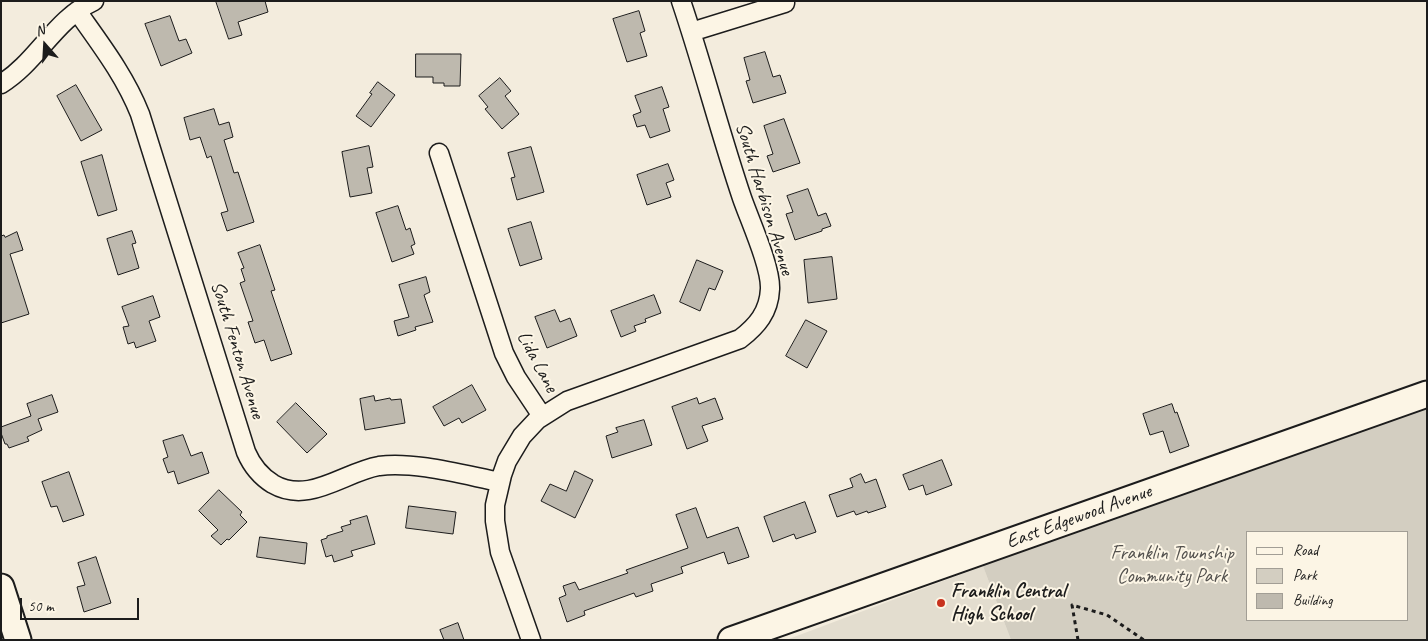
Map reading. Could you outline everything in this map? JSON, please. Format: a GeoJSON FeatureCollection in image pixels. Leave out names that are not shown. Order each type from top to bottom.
{"type":"FeatureCollection","features":[{"type":"Feature","properties":{"kind":"main road","name":"East Edgewood Avenue"},"geometry":{"type":"LineString","coordinates":[[731,640],[1427,394]]}},
{"type":"Feature","properties":{"kind":"main road"},"geometry":{"type":"LineString","coordinates":[[1,587],[18,640]]}},
{"type":"Feature","properties":{"kind":"street"},"geometry":{"type":"LineString","coordinates":[[1,84],[17,73],[68,19],[94,1]]}},
{"type":"Feature","properties":{"kind":"street","name":"South Harbison Avenue"},"geometry":{"type":"LineString","coordinates":[[542,416],[567,401],[740,339],[756,325],[768,306],[770,284],[767,270],[741,197],[681,1]]}},
{"type":"Feature","properties":{"kind":"street"},"geometry":{"type":"LineString","coordinates":[[691,32],[785,3]]}},
{"type":"Feature","properties":{"kind":"street","name":"South Fenton Avenue"},"geometry":{"type":"LineString","coordinates":[[77,11],[121,72],[133,96],[246,452],[257,472],[275,485],[289,490],[318,488],[378,466],[418,466],[500,482]]}},
{"type":"Feature","properties":{"kind":"street","name":"Lida Lane"},"geometry":{"type":"LineString","coordinates":[[438,152],[504,352],[516,377],[542,416],[526,431],[507,461],[500,482],[494,513],[498,544],[531,640]]}},
{"type":"Feature","properties":{"kind":"path"},"geometry":{"type":"LineString","coordinates":[[1078,640],[1072,605],[1107,616],[1144,640]]}},
{"type":"Feature","properties":{"kind":"shaded area","name":"Franklin Central High School"},"geometry":{"type":"Polygon","coordinates":[[[983,566],[1011,640],[786,640],[983,566]]]}},
{"type":"Feature","properties":{"kind":"green space","name":"Franklin Township Community Park"},"geometry":{"type":"Polygon","coordinates":[[[1427,402],[1427,640],[1011,640],[978,553],[1427,402]]]}},
{"type":"Feature","properties":{"kind":"building"},"geometry":{"type":"Polygon","coordinates":[[[216,1],[265,1],[268,12],[238,22],[242,35],[229,39],[216,1]]]}},
{"type":"Feature","properties":{"kind":"building"},"geometry":{"type":"Polygon","coordinates":[[[639,11],[645,31],[640,33],[647,56],[627,62],[613,19],[639,11]]]}},
{"type":"Feature","properties":{"kind":"building"},"geometry":{"type":"Polygon","coordinates":[[[170,16],[179,41],[186,39],[192,53],[161,66],[145,24],[170,16]]]}},
{"type":"Feature","properties":{"kind":"building"},"geometry":{"type":"Polygon","coordinates":[[[765,52],[773,77],[780,75],[786,93],[753,103],[746,81],[750,80],[744,58],[765,52]]]}},
{"type":"Feature","properties":{"kind":"building"},"geometry":{"type":"Polygon","coordinates":[[[416,54],[461,54],[460,86],[444,86],[444,83],[433,83],[433,77],[416,77],[416,54]]]}},
{"type":"Feature","properties":{"kind":"building"},"geometry":{"type":"Polygon","coordinates":[[[500,78],[511,91],[505,96],[519,114],[502,129],[485,109],[488,107],[479,96],[500,78]]]}},
{"type":"Feature","properties":{"kind":"building"},"geometry":{"type":"Polygon","coordinates":[[[378,82],[395,95],[371,127],[356,116],[378,82]]]}},
{"type":"Feature","properties":{"kind":"building"},"geometry":{"type":"Polygon","coordinates":[[[76,85],[102,130],[81,141],[57,96],[76,85]]]}},
{"type":"Feature","properties":{"kind":"building"},"geometry":{"type":"Polygon","coordinates":[[[662,87],[669,107],[663,109],[670,131],[650,138],[645,125],[637,127],[633,115],[641,112],[635,96],[662,87]]]}},
{"type":"Feature","properties":{"kind":"building"},"geometry":{"type":"Polygon","coordinates":[[[214,109],[219,125],[229,122],[233,137],[224,140],[234,173],[238,172],[254,222],[227,231],[221,213],[228,211],[211,156],[207,158],[200,137],[190,140],[184,118],[214,109]]]}},
{"type":"Feature","properties":{"kind":"building"},"geometry":{"type":"Polygon","coordinates":[[[784,119],[800,163],[773,172],[767,156],[773,154],[764,126],[784,119]]]}},
{"type":"Feature","properties":{"kind":"building"},"geometry":{"type":"Polygon","coordinates":[[[369,146],[373,167],[367,168],[372,193],[350,197],[342,152],[369,146]]]}},
{"type":"Feature","properties":{"kind":"building"},"geometry":{"type":"Polygon","coordinates":[[[531,147],[544,192],[517,200],[511,178],[515,177],[508,153],[531,147]]]}},
{"type":"Feature","properties":{"kind":"building"},"geometry":{"type":"Polygon","coordinates":[[[102,155],[117,210],[98,216],[81,162],[102,155]]]}},
{"type":"Feature","properties":{"kind":"building"},"geometry":{"type":"Polygon","coordinates":[[[668,164],[674,180],[666,183],[671,197],[647,205],[637,175],[668,164]]]}},
{"type":"Feature","properties":{"kind":"building"},"geometry":{"type":"Polygon","coordinates":[[[808,189],[818,216],[826,213],[831,226],[795,240],[786,214],[793,212],[787,196],[808,189]]]}},
{"type":"Feature","properties":{"kind":"building"},"geometry":{"type":"Polygon","coordinates":[[[398,206],[406,230],[410,228],[415,244],[411,246],[414,254],[392,262],[376,213],[398,206]]]}},
{"type":"Feature","properties":{"kind":"building"},"geometry":{"type":"Polygon","coordinates":[[[531,222],[542,259],[520,266],[508,229],[531,222]]]}},
{"type":"Feature","properties":{"kind":"building"},"geometry":{"type":"Polygon","coordinates":[[[132,231],[136,243],[132,244],[139,268],[118,275],[107,239],[132,231]]]}},
{"type":"Feature","properties":{"kind":"building"},"geometry":{"type":"Polygon","coordinates":[[[17,232],[23,250],[10,254],[29,314],[1,323],[1,236],[4,235],[5,237],[17,232]]]}},
{"type":"Feature","properties":{"kind":"building"},"geometry":{"type":"Polygon","coordinates":[[[260,245],[275,290],[271,291],[292,354],[271,361],[264,340],[255,343],[248,322],[253,321],[240,283],[245,281],[241,269],[244,268],[238,253],[260,245]]]}},
{"type":"Feature","properties":{"kind":"building"},"geometry":{"type":"Polygon","coordinates":[[[832,257],[837,299],[808,303],[804,260],[832,257]]]}},
{"type":"Feature","properties":{"kind":"building"},"geometry":{"type":"Polygon","coordinates":[[[697,260],[723,271],[715,290],[709,288],[700,311],[680,302],[697,260]]]}},
{"type":"Feature","properties":{"kind":"building"},"geometry":{"type":"Polygon","coordinates":[[[426,277],[430,292],[424,295],[433,322],[415,327],[416,330],[398,336],[394,321],[409,317],[399,285],[426,277]]]}},
{"type":"Feature","properties":{"kind":"building"},"geometry":{"type":"Polygon","coordinates":[[[654,295],[661,313],[645,319],[646,322],[634,326],[636,331],[621,337],[611,311],[654,295]]]}},
{"type":"Feature","properties":{"kind":"building"},"geometry":{"type":"Polygon","coordinates":[[[153,296],[160,317],[149,321],[156,341],[136,348],[134,342],[128,344],[123,327],[129,326],[122,307],[153,296]]]}},
{"type":"Feature","properties":{"kind":"building"},"geometry":{"type":"Polygon","coordinates":[[[555,310],[560,322],[570,318],[577,336],[547,348],[535,317],[555,310]]]}},
{"type":"Feature","properties":{"kind":"building"},"geometry":{"type":"Polygon","coordinates":[[[806,320],[827,331],[807,368],[786,356],[806,320]]]}},
{"type":"Feature","properties":{"kind":"building"},"geometry":{"type":"Polygon","coordinates":[[[472,385],[486,410],[462,423],[459,418],[444,426],[433,407],[472,385]]]}},
{"type":"Feature","properties":{"kind":"building"},"geometry":{"type":"Polygon","coordinates":[[[52,395],[58,412],[38,419],[42,430],[27,437],[29,441],[9,448],[5,444],[1,427],[31,416],[27,404],[52,395]]]}},
{"type":"Feature","properties":{"kind":"building"},"geometry":{"type":"Polygon","coordinates":[[[374,396],[375,401],[390,398],[391,400],[401,399],[405,423],[365,430],[360,399],[374,396]]]}},
{"type":"Feature","properties":{"kind":"building"},"geometry":{"type":"Polygon","coordinates":[[[697,398],[699,404],[715,398],[723,419],[702,426],[708,441],[687,449],[672,407],[697,398]]]}},
{"type":"Feature","properties":{"kind":"building"},"geometry":{"type":"Polygon","coordinates":[[[296,403],[327,434],[307,453],[277,422],[296,403]]]}},
{"type":"Feature","properties":{"kind":"building"},"geometry":{"type":"Polygon","coordinates":[[[1172,404],[1175,413],[1177,412],[1189,446],[1170,453],[1163,431],[1150,435],[1143,414],[1172,404]]]}},
{"type":"Feature","properties":{"kind":"building"},"geometry":{"type":"Polygon","coordinates":[[[644,420],[652,445],[612,458],[606,436],[618,432],[616,428],[644,420]]]}},
{"type":"Feature","properties":{"kind":"building"},"geometry":{"type":"Polygon","coordinates":[[[183,435],[191,456],[202,452],[209,473],[178,484],[174,471],[168,473],[163,459],[168,457],[163,441],[183,435]]]}},
{"type":"Feature","properties":{"kind":"building"},"geometry":{"type":"Polygon","coordinates":[[[942,460],[952,485],[926,495],[923,485],[909,490],[903,475],[942,460]]]}},
{"type":"Feature","properties":{"kind":"building"},"geometry":{"type":"Polygon","coordinates":[[[575,471],[593,480],[575,518],[541,501],[550,484],[566,491],[575,471]]]}},
{"type":"Feature","properties":{"kind":"building"},"geometry":{"type":"Polygon","coordinates":[[[69,472],[84,515],[63,522],[57,506],[51,507],[42,482],[69,472]]]}},
{"type":"Feature","properties":{"kind":"building"},"geometry":{"type":"Polygon","coordinates":[[[861,474],[865,483],[876,479],[886,507],[856,515],[854,511],[837,517],[829,495],[853,487],[850,479],[861,474]]]}},
{"type":"Feature","properties":{"kind":"building"},"geometry":{"type":"Polygon","coordinates":[[[219,490],[242,512],[240,515],[247,522],[229,540],[227,539],[221,545],[211,536],[218,530],[199,511],[219,490]]]}},
{"type":"Feature","properties":{"kind":"building"},"geometry":{"type":"Polygon","coordinates":[[[805,502],[816,532],[796,539],[794,534],[773,542],[764,517],[805,502]]]}},
{"type":"Feature","properties":{"kind":"building"},"geometry":{"type":"Polygon","coordinates":[[[409,506],[456,512],[453,534],[406,528],[409,506]]]}},
{"type":"Feature","properties":{"kind":"building"},"geometry":{"type":"Polygon","coordinates":[[[696,508],[707,538],[738,527],[749,557],[728,564],[724,552],[681,567],[683,573],[651,584],[653,591],[636,597],[634,593],[584,611],[585,615],[567,622],[559,598],[566,595],[563,586],[575,582],[579,590],[628,573],[626,570],[688,548],[676,515],[696,508]]]}},
{"type":"Feature","properties":{"kind":"building"},"geometry":{"type":"Polygon","coordinates":[[[367,516],[375,544],[351,551],[353,556],[334,562],[332,555],[326,557],[321,540],[343,531],[341,527],[351,524],[350,521],[367,516]]]}},
{"type":"Feature","properties":{"kind":"building"},"geometry":{"type":"Polygon","coordinates":[[[260,537],[307,543],[305,564],[257,557],[260,537]]]}},
{"type":"Feature","properties":{"kind":"building"},"geometry":{"type":"Polygon","coordinates":[[[96,557],[111,603],[84,612],[77,587],[85,585],[78,563],[96,557]]]}},
{"type":"Feature","properties":{"kind":"building"},"geometry":{"type":"Polygon","coordinates":[[[458,623],[464,640],[444,640],[440,630],[458,623]]]}},
{"type":"Feature","properties":{"kind":"place","name":"Franklin Central High School"},"geometry":{"type":"Point","coordinates":[941,603]}}]}
